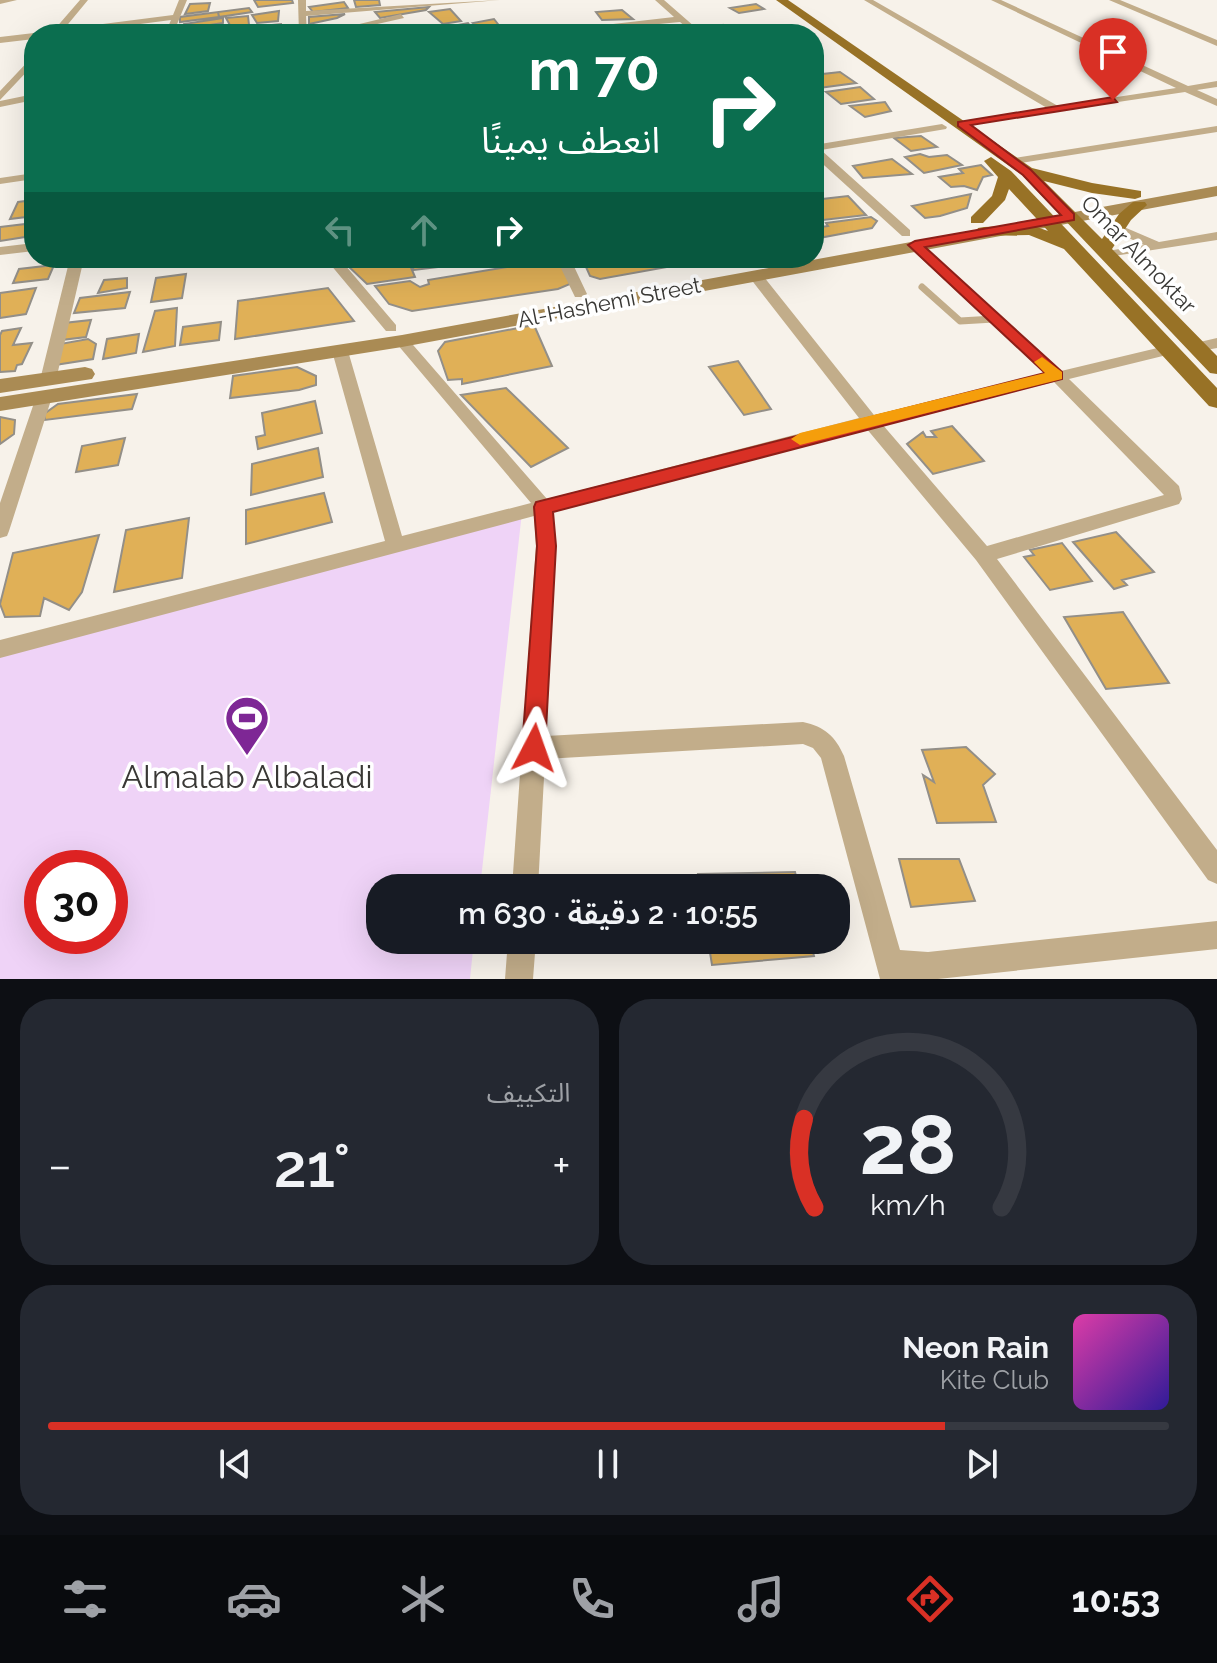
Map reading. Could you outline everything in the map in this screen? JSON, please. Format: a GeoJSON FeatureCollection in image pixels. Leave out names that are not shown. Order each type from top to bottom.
{"type":"FeatureCollection","features":[{"type":"Feature","properties":{"kind":"main road"},"geometry":{"type":"LineString","coordinates":[[766,0],[783,5],[812,24]]}},
{"type":"Feature","properties":{"kind":"main road"},"geometry":{"type":"LineString","coordinates":[[783,5],[803,24]]}},
{"type":"Feature","properties":{"kind":"main road"},"geometry":{"type":"LineString","coordinates":[[824,32],[962,124],[1010,168],[1053,214]]}},
{"type":"Feature","properties":{"kind":"main road"},"geometry":{"type":"LineString","coordinates":[[824,41],[942,127],[1010,168],[1137,199],[1104,253]]}},
{"type":"Feature","properties":{"kind":"main road"},"geometry":{"type":"LineString","coordinates":[[1010,168],[999,197],[980,226],[1031,230],[1053,238],[1078,254]]}},
{"type":"Feature","properties":{"kind":"main road"},"geometry":{"type":"LineString","coordinates":[[1027,172],[1053,214]]}},
{"type":"Feature","properties":{"kind":"main road","name":"Al-Hashemi Street"},"geometry":{"type":"LineString","coordinates":[[824,253],[1137,199],[1217,179]]}},
{"type":"Feature","properties":{"kind":"main road","name":"Al-Hashemi Street"},"geometry":{"type":"LineString","coordinates":[[1137,199],[1217,191]]}},
{"type":"Feature","properties":{"kind":"main road","name":"Omar Almoktar"},"geometry":{"type":"LineString","coordinates":[[1053,214],[1104,253],[1217,368]]}},
{"type":"Feature","properties":{"kind":"main road","name":"Omar Almoktar"},"geometry":{"type":"LineString","coordinates":[[1053,214],[1078,254],[1217,401]]}},
{"type":"Feature","properties":{"kind":"main road","name":"Al-Hashemi Street"},"geometry":{"type":"LineString","coordinates":[[824,250],[910,239]]}},
{"type":"Feature","properties":{"kind":"main road","name":"Al-Hashemi Street"},"geometry":{"type":"LineString","coordinates":[[0,386],[46,388],[340,351],[396,335],[580,294],[733,268]]}},
{"type":"Feature","properties":{"kind":"main road","name":"Al-Hashemi Street"},"geometry":{"type":"LineString","coordinates":[[0,404],[46,388],[396,335],[736,268]]}},
{"type":"Feature","properties":{"kind":"street"},"geometry":{"type":"LineString","coordinates":[[0,2],[13,0]]}},
{"type":"Feature","properties":{"kind":"street"},"geometry":{"type":"LineString","coordinates":[[64,24],[84,0]]}},
{"type":"Feature","properties":{"kind":"street"},"geometry":{"type":"LineString","coordinates":[[173,24],[183,0]]}},
{"type":"Feature","properties":{"kind":"street"},"geometry":{"type":"LineString","coordinates":[[302,0],[303,24]]}},
{"type":"Feature","properties":{"kind":"street"},"geometry":{"type":"LineString","coordinates":[[303,14],[496,0]]}},
{"type":"Feature","properties":{"kind":"street"},"geometry":{"type":"LineString","coordinates":[[659,0],[687,24]]}},
{"type":"Feature","properties":{"kind":"street"},"geometry":{"type":"LineString","coordinates":[[868,0],[1056,109]]}},
{"type":"Feature","properties":{"kind":"street"},"geometry":{"type":"LineString","coordinates":[[995,0],[1217,103]]}},
{"type":"Feature","properties":{"kind":"street"},"geometry":{"type":"LineString","coordinates":[[1113,0],[1217,43]]}},
{"type":"Feature","properties":{"kind":"street"},"geometry":{"type":"LineString","coordinates":[[359,24],[436,3]]}},
{"type":"Feature","properties":{"kind":"street"},"geometry":{"type":"LineString","coordinates":[[123,24],[175,17]]}},
{"type":"Feature","properties":{"kind":"street"},"geometry":{"type":"LineString","coordinates":[[643,24],[681,19]]}},
{"type":"Feature","properties":{"kind":"street"},"geometry":{"type":"LineString","coordinates":[[0,40],[24,37]]}},
{"type":"Feature","properties":{"kind":"street"},"geometry":{"type":"LineString","coordinates":[[0,97],[24,69]]}},
{"type":"Feature","properties":{"kind":"street"},"geometry":{"type":"LineString","coordinates":[[962,124],[1217,84]]}},
{"type":"Feature","properties":{"kind":"street"},"geometry":{"type":"LineString","coordinates":[[0,104],[24,99]]}},
{"type":"Feature","properties":{"kind":"street"},"geometry":{"type":"LineString","coordinates":[[824,147],[942,127]]}},
{"type":"Feature","properties":{"kind":"street"},"geometry":{"type":"LineString","coordinates":[[1010,168],[1217,129]]}},
{"type":"Feature","properties":{"kind":"street"},"geometry":{"type":"LineString","coordinates":[[824,158],[1056,375],[1173,491],[1173,499],[983,555]]}},
{"type":"Feature","properties":{"kind":"street"},"geometry":{"type":"LineString","coordinates":[[0,181],[24,177]]}},
{"type":"Feature","properties":{"kind":"street"},"geometry":{"type":"LineString","coordinates":[[1117,228],[1160,247]]}},
{"type":"Feature","properties":{"kind":"street"},"geometry":{"type":"LineString","coordinates":[[1104,253],[1217,236]]}},
{"type":"Feature","properties":{"kind":"street"},"geometry":{"type":"LineString","coordinates":[[0,251],[24,248]]}},
{"type":"Feature","properties":{"kind":"street"},"geometry":{"type":"LineString","coordinates":[[0,531],[46,388],[75,268]]}},
{"type":"Feature","properties":{"kind":"street"},"geometry":{"type":"LineString","coordinates":[[340,268],[522,478],[543,507],[546,546],[526,874]]}},
{"type":"Feature","properties":{"kind":"street"},"geometry":{"type":"LineString","coordinates":[[568,268],[580,294]]}},
{"type":"Feature","properties":{"kind":"street"},"geometry":{"type":"LineString","coordinates":[[753,268],[870,421],[983,555],[1217,871]]}},
{"type":"Feature","properties":{"kind":"street"},"geometry":{"type":"LineString","coordinates":[[1196,347],[1217,343]]}},
{"type":"Feature","properties":{"kind":"street"},"geometry":{"type":"LineString","coordinates":[[0,649],[870,421],[1170,350]]}},
{"type":"Feature","properties":{"kind":"street"},"geometry":{"type":"LineString","coordinates":[[340,351],[396,547]]}},
{"type":"Feature","properties":{"kind":"street"},"geometry":{"type":"LineString","coordinates":[[534,748],[803,733],[818,736],[826,742],[832,756],[893,972],[1217,935]]}},
{"type":"Feature","properties":{"kind":"street"},"geometry":{"type":"LineString","coordinates":[[519,979],[521,954]]}},
{"type":"Feature","properties":{"kind":"lane"},"geometry":{"type":"LineString","coordinates":[[922,287],[960,321],[994,319]]}},
{"type":"Feature","properties":{"kind":"shaded area","name":"Almalab Albaladi"},"geometry":{"type":"Polygon","coordinates":[[[522,512],[482,874],[366,874],[366,954],[473,954],[470,979],[0,979],[0,645],[522,512]]]}},
{"type":"Feature","properties":{"kind":"building"},"geometry":{"type":"Polygon","coordinates":[[[254,0],[292,0],[293,3],[258,7],[254,0]]]}},
{"type":"Feature","properties":{"kind":"building"},"geometry":{"type":"Polygon","coordinates":[[[354,0],[379,0],[380,5],[356,7],[354,0]]]}},
{"type":"Feature","properties":{"kind":"building"},"geometry":{"type":"Polygon","coordinates":[[[344,2],[348,8],[313,12],[309,7],[344,2]]]}},
{"type":"Feature","properties":{"kind":"building"},"geometry":{"type":"Polygon","coordinates":[[[210,3],[208,11],[185,14],[190,4],[210,3]]]}},
{"type":"Feature","properties":{"kind":"building"},"geometry":{"type":"Polygon","coordinates":[[[756,4],[764,9],[739,13],[730,8],[756,4]]]}},
{"type":"Feature","properties":{"kind":"building"},"geometry":{"type":"Polygon","coordinates":[[[429,7],[380,18],[375,12],[429,7]]]}},
{"type":"Feature","properties":{"kind":"building"},"geometry":{"type":"Polygon","coordinates":[[[249,8],[252,12],[219,17],[218,12],[249,8]]]}},
{"type":"Feature","properties":{"kind":"building"},"geometry":{"type":"Polygon","coordinates":[[[450,9],[461,21],[443,24],[429,12],[450,9]]]}},
{"type":"Feature","properties":{"kind":"building"},"geometry":{"type":"Polygon","coordinates":[[[622,10],[633,19],[602,20],[596,12],[622,10]]]}},
{"type":"Feature","properties":{"kind":"building"},"geometry":{"type":"Polygon","coordinates":[[[279,11],[278,21],[257,23],[252,15],[279,11]]]}},
{"type":"Feature","properties":{"kind":"building"},"geometry":{"type":"Polygon","coordinates":[[[218,12],[219,17],[180,22],[180,17],[218,12]]]}},
{"type":"Feature","properties":{"kind":"building"},"geometry":{"type":"Polygon","coordinates":[[[345,14],[337,18],[309,24],[309,17],[345,14]]]}},
{"type":"Feature","properties":{"kind":"building"},"geometry":{"type":"Polygon","coordinates":[[[248,16],[249,24],[229,24],[226,18],[248,16]]]}},
{"type":"Feature","properties":{"kind":"building"},"geometry":{"type":"Polygon","coordinates":[[[223,18],[223,23],[216,24],[184,24],[223,18]]]}},
{"type":"Feature","properties":{"kind":"building"},"geometry":{"type":"Polygon","coordinates":[[[494,19],[498,24],[474,24],[494,19]]]}},
{"type":"Feature","properties":{"kind":"building"},"geometry":{"type":"Polygon","coordinates":[[[840,72],[856,83],[824,87],[824,74],[840,72]]]}},
{"type":"Feature","properties":{"kind":"building"},"geometry":{"type":"Polygon","coordinates":[[[860,87],[874,99],[841,104],[826,92],[860,87]]]}},
{"type":"Feature","properties":{"kind":"building"},"geometry":{"type":"Polygon","coordinates":[[[885,102],[891,111],[865,117],[850,106],[885,102]]]}},
{"type":"Feature","properties":{"kind":"building"},"geometry":{"type":"Polygon","coordinates":[[[921,136],[937,147],[911,151],[894,138],[921,136]]]}},
{"type":"Feature","properties":{"kind":"building"},"geometry":{"type":"Polygon","coordinates":[[[920,154],[929,157],[947,155],[962,165],[924,173],[905,157],[920,154]]]}},
{"type":"Feature","properties":{"kind":"building"},"geometry":{"type":"Polygon","coordinates":[[[892,159],[912,174],[863,178],[853,166],[892,159]]]}},
{"type":"Feature","properties":{"kind":"building"},"geometry":{"type":"Polygon","coordinates":[[[981,165],[992,175],[983,177],[977,190],[964,186],[951,187],[939,177],[963,173],[959,169],[981,165]]]}},
{"type":"Feature","properties":{"kind":"building"},"geometry":{"type":"Polygon","coordinates":[[[971,194],[967,208],[940,216],[925,218],[912,206],[971,194]]]}},
{"type":"Feature","properties":{"kind":"building"},"geometry":{"type":"Polygon","coordinates":[[[848,196],[866,215],[824,220],[824,199],[848,196]]]}},
{"type":"Feature","properties":{"kind":"building"},"geometry":{"type":"Polygon","coordinates":[[[24,201],[24,217],[10,219],[18,202],[24,201]]]}},
{"type":"Feature","properties":{"kind":"building"},"geometry":{"type":"Polygon","coordinates":[[[871,217],[877,221],[872,228],[824,237],[824,227],[828,226],[826,223],[871,217]]]}},
{"type":"Feature","properties":{"kind":"building"},"geometry":{"type":"Polygon","coordinates":[[[24,224],[24,237],[0,241],[0,227],[24,224]]]}},
{"type":"Feature","properties":{"kind":"building"},"geometry":{"type":"Polygon","coordinates":[[[53,268],[48,279],[13,283],[19,269],[53,268]]]}},
{"type":"Feature","properties":{"kind":"building"},"geometry":{"type":"Polygon","coordinates":[[[350,268],[411,268],[415,277],[367,284],[350,268]]]}},
{"type":"Feature","properties":{"kind":"building"},"geometry":{"type":"Polygon","coordinates":[[[501,268],[567,268],[570,284],[558,289],[412,311],[389,304],[375,286],[410,281],[420,287],[429,284],[428,280],[501,268]]]}},
{"type":"Feature","properties":{"kind":"building"},"geometry":{"type":"Polygon","coordinates":[[[586,268],[661,268],[600,279],[590,276],[586,268]]]}},
{"type":"Feature","properties":{"kind":"building"},"geometry":{"type":"Polygon","coordinates":[[[186,274],[182,298],[151,302],[156,278],[186,274]]]}},
{"type":"Feature","properties":{"kind":"building"},"geometry":{"type":"Polygon","coordinates":[[[127,278],[127,288],[98,293],[104,280],[127,278]]]}},
{"type":"Feature","properties":{"kind":"building"},"geometry":{"type":"Polygon","coordinates":[[[36,288],[26,314],[0,318],[0,293],[36,288]]]}},
{"type":"Feature","properties":{"kind":"building"},"geometry":{"type":"Polygon","coordinates":[[[328,288],[354,321],[235,339],[238,301],[328,288]]]}},
{"type":"Feature","properties":{"kind":"building"},"geometry":{"type":"Polygon","coordinates":[[[130,292],[125,308],[74,313],[80,298],[130,292]]]}},
{"type":"Feature","properties":{"kind":"building"},"geometry":{"type":"Polygon","coordinates":[[[177,308],[175,346],[143,352],[155,311],[177,308]]]}},
{"type":"Feature","properties":{"kind":"building"},"geometry":{"type":"Polygon","coordinates":[[[91,320],[86,337],[61,340],[64,323],[91,320]]]}},
{"type":"Feature","properties":{"kind":"building"},"geometry":{"type":"Polygon","coordinates":[[[221,322],[219,340],[180,345],[183,327],[221,322]]]}},
{"type":"Feature","properties":{"kind":"building"},"geometry":{"type":"Polygon","coordinates":[[[534,325],[552,366],[462,384],[462,379],[448,380],[438,351],[445,342],[534,325]]]}},
{"type":"Feature","properties":{"kind":"building"},"geometry":{"type":"Polygon","coordinates":[[[21,328],[13,345],[32,343],[22,364],[17,365],[15,371],[0,372],[0,335],[2,331],[21,328]]]}},
{"type":"Feature","properties":{"kind":"building"},"geometry":{"type":"Polygon","coordinates":[[[139,334],[136,353],[103,359],[107,339],[139,334]]]}},
{"type":"Feature","properties":{"kind":"building"},"geometry":{"type":"Polygon","coordinates":[[[88,339],[96,344],[93,359],[55,365],[60,344],[88,339]]]}},
{"type":"Feature","properties":{"kind":"building"},"geometry":{"type":"Polygon","coordinates":[[[738,361],[771,409],[744,415],[709,367],[738,361]]]}},
{"type":"Feature","properties":{"kind":"building"},"geometry":{"type":"Polygon","coordinates":[[[297,367],[316,376],[316,385],[299,390],[230,398],[233,376],[297,367]]]}},
{"type":"Feature","properties":{"kind":"building"},"geometry":{"type":"Polygon","coordinates":[[[506,388],[568,448],[531,467],[461,395],[506,388]]]}},
{"type":"Feature","properties":{"kind":"building"},"geometry":{"type":"Polygon","coordinates":[[[137,394],[132,409],[45,420],[44,414],[58,404],[137,394]]]}},
{"type":"Feature","properties":{"kind":"building"},"geometry":{"type":"Polygon","coordinates":[[[315,401],[322,433],[258,449],[256,437],[265,435],[262,413],[315,401]]]}},
{"type":"Feature","properties":{"kind":"building"},"geometry":{"type":"Polygon","coordinates":[[[0,417],[15,420],[14,434],[0,444],[0,417]]]}},
{"type":"Feature","properties":{"kind":"building"},"geometry":{"type":"Polygon","coordinates":[[[952,426],[984,461],[933,474],[907,444],[923,432],[926,437],[936,437],[931,431],[952,426]]]}},
{"type":"Feature","properties":{"kind":"building"},"geometry":{"type":"Polygon","coordinates":[[[125,438],[118,465],[76,472],[82,446],[125,438]]]}},
{"type":"Feature","properties":{"kind":"building"},"geometry":{"type":"Polygon","coordinates":[[[318,448],[323,477],[251,495],[252,464],[318,448]]]}},
{"type":"Feature","properties":{"kind":"building"},"geometry":{"type":"Polygon","coordinates":[[[324,493],[332,522],[246,544],[246,510],[324,493]]]}},
{"type":"Feature","properties":{"kind":"building"},"geometry":{"type":"Polygon","coordinates":[[[189,518],[182,578],[114,592],[126,530],[189,518]]]}},
{"type":"Feature","properties":{"kind":"building"},"geometry":{"type":"Polygon","coordinates":[[[1116,532],[1154,572],[1122,580],[1127,585],[1114,589],[1073,542],[1116,532]]]}},
{"type":"Feature","properties":{"kind":"building"},"geometry":{"type":"Polygon","coordinates":[[[99,535],[82,592],[69,610],[44,598],[40,616],[5,617],[0,604],[13,553],[99,535]]]}},
{"type":"Feature","properties":{"kind":"building"},"geometry":{"type":"Polygon","coordinates":[[[1062,543],[1092,581],[1050,590],[1024,557],[1034,555],[1030,550],[1062,543]]]}},
{"type":"Feature","properties":{"kind":"building"},"geometry":{"type":"Polygon","coordinates":[[[1123,612],[1169,683],[1106,689],[1064,617],[1123,612]]]}},
{"type":"Feature","properties":{"kind":"building"},"geometry":{"type":"Polygon","coordinates":[[[966,747],[995,774],[983,785],[996,822],[937,823],[923,775],[934,782],[922,750],[966,747]]]}},
{"type":"Feature","properties":{"kind":"building"},"geometry":{"type":"Polygon","coordinates":[[[899,859],[959,859],[975,901],[911,907],[899,859]]]}},
{"type":"Feature","properties":{"kind":"building"},"geometry":{"type":"Polygon","coordinates":[[[795,872],[796,874],[698,874],[795,872]]]}},
{"type":"Feature","properties":{"kind":"building"},"geometry":{"type":"Polygon","coordinates":[[[710,954],[814,956],[712,965],[710,954]]]}},
{"type":"Feature","properties":{"kind":"slow traffic"},"geometry":{"type":"LineString","coordinates":[[800,439],[1056,375],[1042,362]]}},
{"type":"Feature","properties":{"kind":"place","name":"Almalab Albaladi"},"geometry":{"type":"Point","coordinates":[247,757]}},
{"type":"Feature","properties":{"kind":"route"},"geometry":{"type":"LineString","coordinates":[[534,748],[547,528],[543,507],[1056,375],[915,245],[1069,217],[1027,172],[962,124],[1113,100]]}}]}
